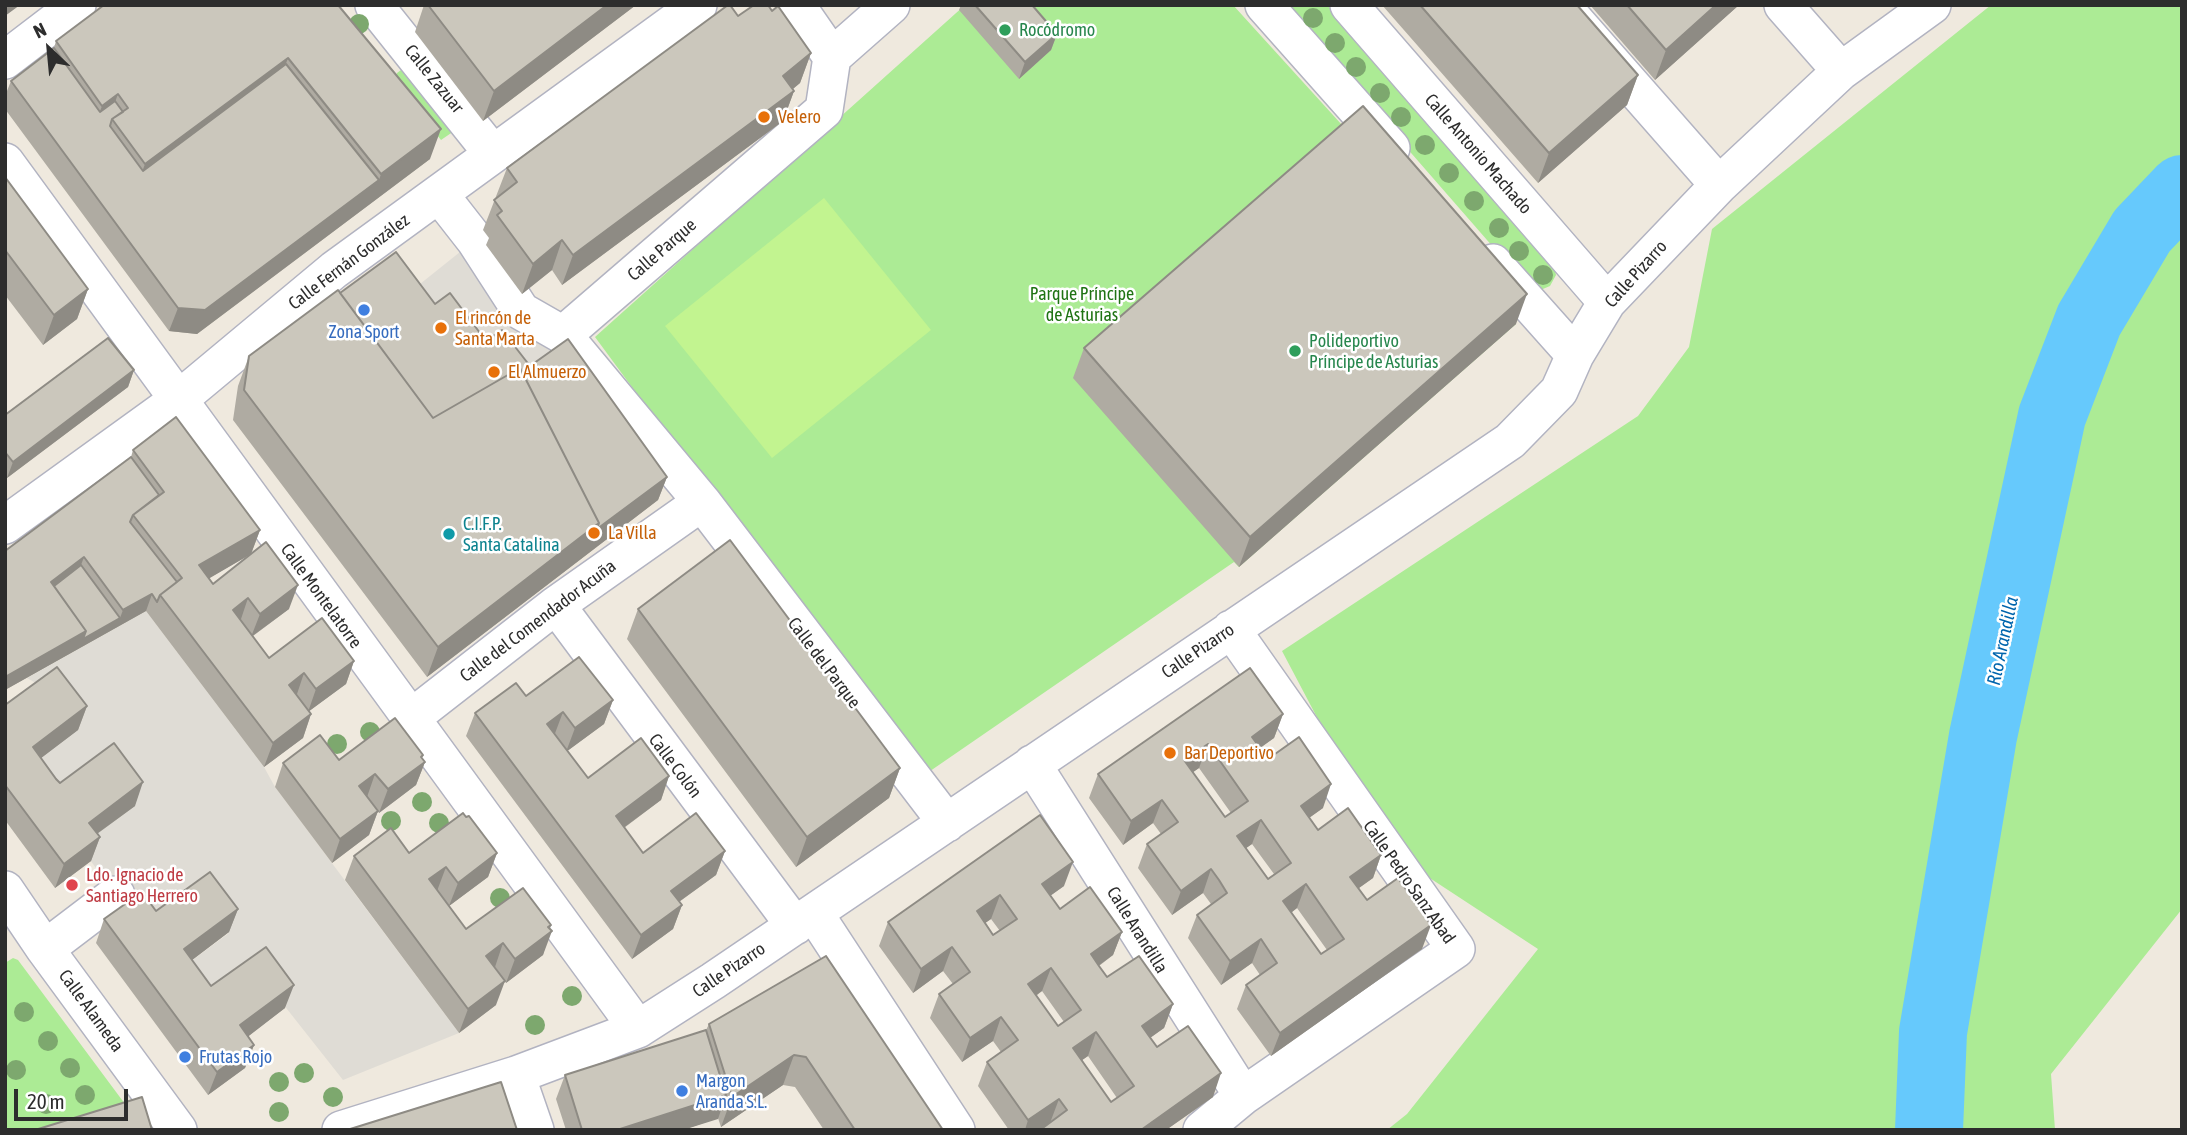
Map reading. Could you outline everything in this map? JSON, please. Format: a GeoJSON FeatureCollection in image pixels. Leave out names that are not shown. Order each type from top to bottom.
{"type":"FeatureCollection","features":[{"type":"Feature","properties":{"kind":"street"},"geometry":{"type":"LineString","coordinates":[[5,60],[77,5]]}},
{"type":"Feature","properties":{"kind":"street","name":"Calle Zazuar"},"geometry":{"type":"LineString","coordinates":[[374,5],[494,154]]}},
{"type":"Feature","properties":{"kind":"street","name":"Calle Fernán González"},"geometry":{"type":"LineString","coordinates":[[5,525],[178,400],[334,270],[698,5]]}},
{"type":"Feature","properties":{"kind":"street"},"geometry":{"type":"LineString","coordinates":[[796,5],[832,57],[891,5]]}},
{"type":"Feature","properties":{"kind":"street"},"geometry":{"type":"LineString","coordinates":[[1264,5],[1410,170]]}},
{"type":"Feature","properties":{"kind":"street","name":"Calle Antonio Machado"},"geometry":{"type":"LineString","coordinates":[[1349,5],[1607,302]]}},
{"type":"Feature","properties":{"kind":"street"},"geometry":{"type":"LineString","coordinates":[[1561,5],[1718,185]]}},
{"type":"Feature","properties":{"kind":"street"},"geometry":{"type":"LineString","coordinates":[[1783,5],[1841,71]]}},
{"type":"Feature","properties":{"kind":"street","name":"Calle Pizarro"},"geometry":{"type":"LineString","coordinates":[[341,1130],[516,1075],[638,1029],[1510,441],[1559,391],[1575,355],[1607,302],[1718,185],[1841,71],[1932,5]]}},
{"type":"Feature","properties":{"kind":"street","name":"Calle Parque"},"geometry":{"type":"LineString","coordinates":[[563,335],[824,110],[832,57]]}},
{"type":"Feature","properties":{"kind":"street","name":"Calle Montelatorre"},"geometry":{"type":"LineString","coordinates":[[5,162],[638,1029]]}},
{"type":"Feature","properties":{"kind":"street"},"geometry":{"type":"LineString","coordinates":[[439,194],[475,240],[521,311],[563,335],[702,502]]}},
{"type":"Feature","properties":{"kind":"street"},"geometry":{"type":"LineString","coordinates":[[1475,242],[1575,355]]}},
{"type":"Feature","properties":{"kind":"street","name":"Calle del Comendador Acuña"},"geometry":{"type":"LineString","coordinates":[[411,718],[556,606],[702,502]]}},
{"type":"Feature","properties":{"kind":"street","name":"Calle del Parque"},"geometry":{"type":"LineString","coordinates":[[702,502],[947,823]]}},
{"type":"Feature","properties":{"kind":"street","name":"Calle Colón"},"geometry":{"type":"LineString","coordinates":[[556,606],[804,919],[956,1130]]}},
{"type":"Feature","properties":{"kind":"street","name":"Calle Pedro Sanz Abad"},"geometry":{"type":"LineString","coordinates":[[1202,1130],[1242,1096],[1456,948],[1231,628]]}},
{"type":"Feature","properties":{"kind":"street","name":"Calle Arandilla"},"geometry":{"type":"LineString","coordinates":[[1032,764],[1242,1096]]}},
{"type":"Feature","properties":{"kind":"street"},"geometry":{"type":"LineString","coordinates":[[45,949],[116,895]]}},
{"type":"Feature","properties":{"kind":"street","name":"Calle Alameda"},"geometry":{"type":"LineString","coordinates":[[9,903],[178,1130]]}},
{"type":"Feature","properties":{"kind":"street"},"geometry":{"type":"LineString","coordinates":[[516,1075],[535,1130]]}},
{"type":"Feature","properties":{"kind":"green space","name":"Parque Príncipe de Asturias"},"geometry":{"type":"Polygon","coordinates":[[[965,5],[1233,5],[1516,324],[1239,567],[1234,562],[920,778],[595,337],[965,5]]]}},
{"type":"Feature","properties":{"kind":"green space"},"geometry":{"type":"Polygon","coordinates":[[[1282,5],[1327,5],[1553,263],[1556,275],[1550,286],[1538,291],[1528,287],[1282,5]]]}},
{"type":"Feature","properties":{"kind":"green space"},"geometry":{"type":"Polygon","coordinates":[[[1991,5],[2182,5],[2182,909],[2051,1074],[2055,1130],[1387,1130],[1407,1114],[1538,949],[1387,850],[1282,651],[1638,416],[1689,347],[1712,229],[1991,5]]]}},
{"type":"Feature","properties":{"kind":"green space"},"geometry":{"type":"Polygon","coordinates":[[[405,67],[460,127],[441,140],[396,84],[397,73],[405,67]]]}},
{"type":"Feature","properties":{"kind":"green space"},"geometry":{"type":"Polygon","coordinates":[[[824,198],[931,330],[772,458],[665,326],[824,198]]]}},
{"type":"Feature","properties":{"kind":"green space"},"geometry":{"type":"Polygon","coordinates":[[[13,958],[18,960],[125,1104],[43,1130],[5,1130],[5,963],[13,958]]]}},
{"type":"Feature","properties":{"kind":"shaded area"},"geometry":{"type":"Polygon","coordinates":[[[475,240],[563,335],[559,363],[521,389],[442,316],[420,284],[475,240]]]}},
{"type":"Feature","properties":{"kind":"shaded area"},"geometry":{"type":"Polygon","coordinates":[[[146,611],[459,1033],[343,1080],[257,971],[219,999],[175,973],[229,933],[147,935],[24,771],[48,690],[27,678],[146,611]]]}},
{"type":"Feature","properties":{"kind":"building"},"geometry":{"type":"Polygon","coordinates":[[[104,5],[338,5],[441,129],[381,174],[288,58],[145,164],[112,119],[128,108],[118,94],[102,106],[56,41],[104,5]]]}},
{"type":"Feature","properties":{"kind":"building"},"geometry":{"type":"Polygon","coordinates":[[[428,5],[607,5],[494,91],[428,5]]]}},
{"type":"Feature","properties":{"kind":"building"},"geometry":{"type":"Polygon","coordinates":[[[728,5],[738,16],[754,5],[768,5],[772,11],[778,6],[811,53],[783,76],[794,91],[573,255],[562,240],[533,264],[497,215],[502,211],[494,200],[517,182],[507,168],[728,5]]]}},
{"type":"Feature","properties":{"kind":"building"},"geometry":{"type":"Polygon","coordinates":[[[975,5],[1032,5],[1057,34],[1025,62],[975,5]]]}},
{"type":"Feature","properties":{"kind":"building"},"geometry":{"type":"Polygon","coordinates":[[[1420,5],[1577,5],[1638,75],[1549,153],[1420,5]]]}},
{"type":"Feature","properties":{"kind":"building"},"geometry":{"type":"Polygon","coordinates":[[[1627,5],[1716,5],[1666,50],[1627,5]]]}},
{"type":"Feature","properties":{"kind":"building"},"geometry":{"type":"Polygon","coordinates":[[[54,48],[100,112],[115,101],[123,112],[112,119],[110,126],[143,171],[286,64],[379,180],[205,310],[178,308],[11,81],[54,48]]]}},
{"type":"Feature","properties":{"kind":"building","name":"Polideportivo Príncipe de Asturias"},"geometry":{"type":"Polygon","coordinates":[[[1363,106],[1527,294],[1250,537],[1084,348],[1363,106]]]}},
{"type":"Feature","properties":{"kind":"building"},"geometry":{"type":"Polygon","coordinates":[[[5,177],[88,289],[54,315],[5,250],[5,177]]]}},
{"type":"Feature","properties":{"kind":"building"},"geometry":{"type":"Polygon","coordinates":[[[396,252],[435,304],[450,293],[486,341],[502,330],[530,366],[568,339],[667,477],[597,529],[599,523],[520,368],[433,418],[340,293],[396,252]]]}},
{"type":"Feature","properties":{"kind":"building"},"geometry":{"type":"Polygon","coordinates":[[[338,290],[433,418],[520,368],[599,523],[438,647],[244,390],[249,356],[338,290]]]}},
{"type":"Feature","properties":{"kind":"building"},"geometry":{"type":"Polygon","coordinates":[[[108,338],[134,370],[13,462],[5,452],[5,415],[108,338]]]}},
{"type":"Feature","properties":{"kind":"building"},"geometry":{"type":"Polygon","coordinates":[[[176,417],[260,530],[199,565],[213,584],[266,542],[298,585],[260,614],[248,598],[233,610],[269,658],[322,618],[354,661],[316,689],[304,673],[289,685],[311,714],[273,743],[160,595],[182,578],[133,515],[164,492],[133,450],[176,417]]]}},
{"type":"Feature","properties":{"kind":"building"},"geometry":{"type":"Polygon","coordinates":[[[131,457],[159,495],[133,515],[130,522],[177,582],[160,595],[157,602],[152,594],[123,610],[84,557],[51,582],[86,631],[5,677],[5,551],[131,457]]]}},
{"type":"Feature","properties":{"kind":"building"},"geometry":{"type":"Polygon","coordinates":[[[730,540],[900,768],[807,837],[638,609],[730,540]]]}},
{"type":"Feature","properties":{"kind":"building"},"geometry":{"type":"Polygon","coordinates":[[[81,565],[120,618],[83,639],[86,631],[54,586],[81,565]]]}},
{"type":"Feature","properties":{"kind":"building"},"geometry":{"type":"Polygon","coordinates":[[[579,657],[613,700],[575,728],[563,712],[547,724],[588,778],[641,738],[669,776],[616,816],[643,853],[696,813],[725,851],[671,891],[682,905],[641,935],[475,713],[516,683],[526,696],[579,657]]]}},
{"type":"Feature","properties":{"kind":"building"},"geometry":{"type":"Polygon","coordinates":[[[57,667],[87,706],[33,747],[56,779],[60,783],[114,743],[143,782],[89,823],[100,837],[64,864],[5,785],[5,705],[57,667]]]}},
{"type":"Feature","properties":{"kind":"building"},"geometry":{"type":"Polygon","coordinates":[[[1250,668],[1283,714],[1252,737],[1268,759],[1299,737],[1331,784],[1301,806],[1318,830],[1348,808],[1381,855],[1350,877],[1367,900],[1398,878],[1431,925],[1280,1033],[1246,985],[1277,963],[1261,939],[1230,961],[1197,915],[1227,893],[1219,880],[1211,869],[1181,891],[1147,844],[1178,822],[1162,800],[1131,821],[1098,774],[1250,668]],[[1208,744],[1184,760],[1225,817],[1248,801],[1208,744]],[[1261,820],[1237,836],[1268,879],[1291,863],[1261,820]],[[1306,884],[1283,901],[1321,954],[1344,939],[1306,884]]]}},
{"type":"Feature","properties":{"kind":"building"},"geometry":{"type":"Polygon","coordinates":[[[395,718],[423,755],[421,757],[425,762],[388,789],[375,774],[359,786],[378,811],[340,839],[283,763],[320,735],[339,760],[395,718]]]}},
{"type":"Feature","properties":{"kind":"building"},"geometry":{"type":"Polygon","coordinates":[[[463,813],[466,817],[469,816],[497,853],[458,883],[446,867],[429,879],[466,929],[523,888],[551,925],[548,927],[552,931],[515,959],[503,943],[486,956],[505,981],[468,1009],[354,856],[391,828],[409,853],[463,813]]]}},
{"type":"Feature","properties":{"kind":"building"},"geometry":{"type":"Polygon","coordinates":[[[1040,815],[1073,862],[1042,884],[1060,909],[1090,887],[1122,932],[1091,954],[1099,966],[1107,977],[1139,956],[1173,1004],[1142,1026],[1149,1036],[1157,1047],[1188,1026],[1221,1073],[1141,1130],[1040,1130],[1067,1110],[1059,1099],[1028,1120],[987,1062],[1018,1040],[1001,1017],[970,1038],[939,994],[970,972],[952,947],[921,969],[888,922],[1040,815]],[[1000,895],[977,911],[993,935],[1017,919],[1000,895]],[[1051,968],[1028,984],[1058,1026],[1081,1010],[1051,968]],[[1096,1032],[1073,1048],[1111,1102],[1134,1086],[1096,1032]]]}},
{"type":"Feature","properties":{"kind":"building"},"geometry":{"type":"Polygon","coordinates":[[[210,872],[238,909],[184,949],[211,986],[266,947],[294,985],[240,1025],[254,1045],[217,1072],[104,919],[142,892],[156,911],[210,872]]]}},
{"type":"Feature","properties":{"kind":"building"},"geometry":{"type":"Polygon","coordinates":[[[826,956],[943,1130],[855,1130],[806,1057],[794,1055],[732,1097],[709,1024],[826,956]]]}},
{"type":"Feature","properties":{"kind":"building"},"geometry":{"type":"Polygon","coordinates":[[[706,1030],[726,1095],[617,1130],[582,1130],[565,1075],[706,1030]]]}},
{"type":"Feature","properties":{"kind":"building"},"geometry":{"type":"Polygon","coordinates":[[[501,1082],[517,1130],[347,1130],[501,1082]]]}},
{"type":"Feature","properties":{"kind":"building"},"geometry":{"type":"Polygon","coordinates":[[[142,1097],[152,1130],[35,1130],[142,1097]]]}},
{"type":"Feature","properties":{"kind":"waterway","name":"Río Arandilla"},"geometry":{"type":"LineString","coordinates":[[1929,1130],[1933,1032],[1983,736],[2052,416],[2089,320],[2142,231],[2182,189]]}},
{"type":"Feature","properties":{"kind":"place","name":"Rocódromo"},"geometry":{"type":"Point","coordinates":[1005,30]}},
{"type":"Feature","properties":{"kind":"place","name":"Velero"},"geometry":{"type":"Point","coordinates":[764,117]}},
{"type":"Feature","properties":{"kind":"place","name":"Zona Sport"},"geometry":{"type":"Point","coordinates":[364,310]}},
{"type":"Feature","properties":{"kind":"place","name":"El rincón de Santa Marta"},"geometry":{"type":"Point","coordinates":[441,328]}},
{"type":"Feature","properties":{"kind":"place","name":"Polideportivo Príncipe de Asturias"},"geometry":{"type":"Point","coordinates":[1295,351]}},
{"type":"Feature","properties":{"kind":"place","name":"El Almuerzo"},"geometry":{"type":"Point","coordinates":[494,372]}},
{"type":"Feature","properties":{"kind":"place","name":"La Villa"},"geometry":{"type":"Point","coordinates":[594,533]}},
{"type":"Feature","properties":{"kind":"place","name":"C.I.F.P. Santa Catalina"},"geometry":{"type":"Point","coordinates":[449,534]}},
{"type":"Feature","properties":{"kind":"place","name":"Bar Deportivo"},"geometry":{"type":"Point","coordinates":[1170,753]}},
{"type":"Feature","properties":{"kind":"place","name":"Ldo. Ignacio de Santiago Herrero"},"geometry":{"type":"Point","coordinates":[72,885]}},
{"type":"Feature","properties":{"kind":"place","name":"Frutas Rojo"},"geometry":{"type":"Point","coordinates":[185,1057]}},
{"type":"Feature","properties":{"kind":"place","name":"Margon Aranda S.L."},"geometry":{"type":"Point","coordinates":[682,1091]}}]}
